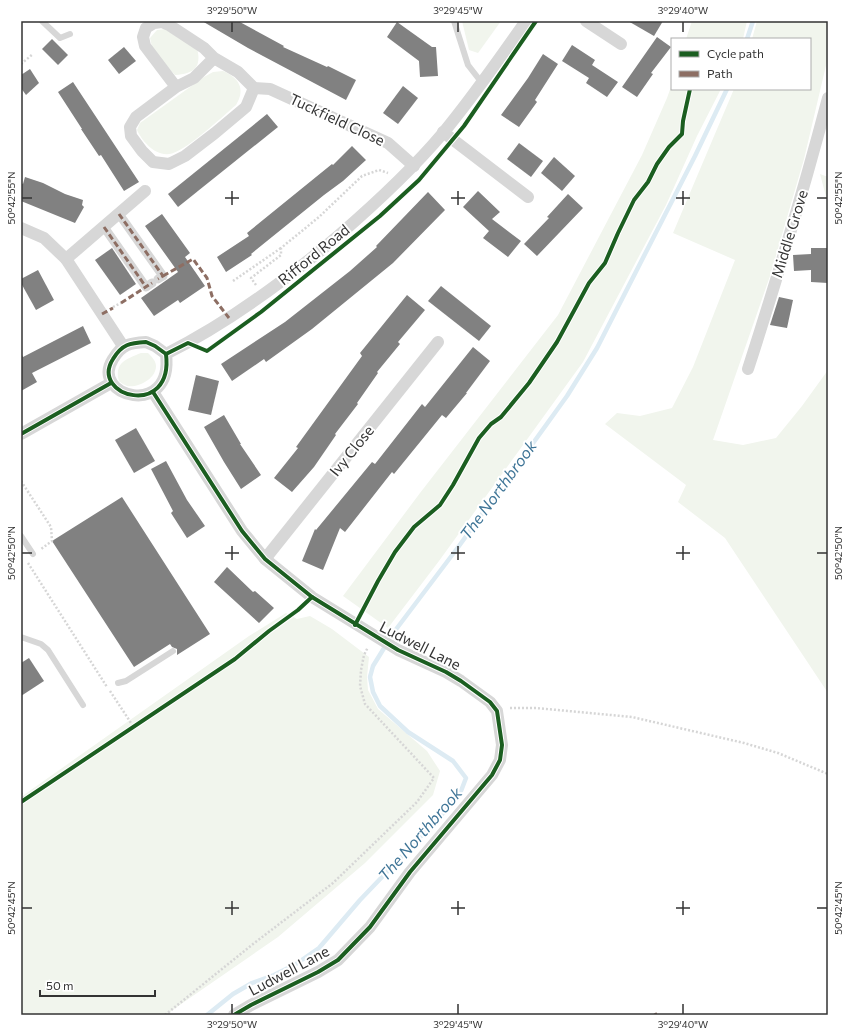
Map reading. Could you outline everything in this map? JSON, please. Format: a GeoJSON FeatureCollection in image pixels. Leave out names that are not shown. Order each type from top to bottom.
{"type":"FeatureCollection","features":[{"type":"Feature","properties":{"kind":"street","name":"Rifford Road"},"geometry":{"type":"LineString","coordinates":[[166,354],[188,343],[263,295],[314,256],[368,210],[414,166],[443,132],[482,83],[526,21]]}},
{"type":"Feature","properties":{"kind":"street"},"geometry":{"type":"LineString","coordinates":[[586,21],[621,44]]}},
{"type":"Feature","properties":{"kind":"street"},"geometry":{"type":"LineString","coordinates":[[176,87],[145,46],[143,37],[146,28],[154,23],[162,22],[169,25],[204,48],[214,58],[238,72],[254,88],[246,107],[185,156],[169,164],[153,162],[142,152],[131,136],[130,127],[136,117],[176,87],[194,78],[214,58]]}},
{"type":"Feature","properties":{"kind":"street","name":"Tuckfield Close"},"geometry":{"type":"LineString","coordinates":[[254,88],[270,89],[388,143],[414,166]]}},
{"type":"Feature","properties":{"kind":"street","name":"Middle Grove"},"geometry":{"type":"LineString","coordinates":[[748,369],[782,262],[828,98]]}},
{"type":"Feature","properties":{"kind":"street"},"geometry":{"type":"LineString","coordinates":[[443,132],[528,197]]}},
{"type":"Feature","properties":{"kind":"street"},"geometry":{"type":"LineString","coordinates":[[66,259],[145,191]]}},
{"type":"Feature","properties":{"kind":"street"},"geometry":{"type":"LineString","coordinates":[[104,227],[152,283],[163,276],[119,214]]}},
{"type":"Feature","properties":{"kind":"street"},"geometry":{"type":"LineString","coordinates":[[21,228],[44,238],[66,259],[123,346]]}},
{"type":"Feature","properties":{"kind":"street"},"geometry":{"type":"LineString","coordinates":[[146,342],[155,346],[166,354],[167,365],[165,378],[160,386],[153,392],[132,395],[122,393],[111,383],[108,374],[111,362],[123,346],[146,342]]}},
{"type":"Feature","properties":{"kind":"street","name":"Ivy Close"},"geometry":{"type":"LineString","coordinates":[[265,559],[438,342]]}},
{"type":"Feature","properties":{"kind":"street"},"geometry":{"type":"LineString","coordinates":[[21,434],[111,383]]}},
{"type":"Feature","properties":{"kind":"street","name":"Ludwell Lane"},"geometry":{"type":"LineString","coordinates":[[153,392],[242,532],[265,559],[312,597],[398,650],[461,680],[490,702],[497,711],[502,745],[500,760],[492,775],[410,872],[370,927],[338,960],[299,982],[251,1004],[234,1015]]}},
{"type":"Feature","properties":{"kind":"lane"},"geometry":{"type":"LineString","coordinates":[[42,21],[60,38],[70,34]]}},
{"type":"Feature","properties":{"kind":"lane"},"geometry":{"type":"LineString","coordinates":[[454,21],[468,65],[482,83]]}},
{"type":"Feature","properties":{"kind":"lane"},"geometry":{"type":"LineString","coordinates":[[21,536],[34,554]]}},
{"type":"Feature","properties":{"kind":"lane"},"geometry":{"type":"LineString","coordinates":[[21,637],[41,644],[48,650],[82,705]]}},
{"type":"Feature","properties":{"kind":"lane"},"geometry":{"type":"LineString","coordinates":[[118,683],[126,681],[173,651]]}},
{"type":"Feature","properties":{"kind":"path"},"geometry":{"type":"LineString","coordinates":[[21,64],[32,54]]}},
{"type":"Feature","properties":{"kind":"path"},"geometry":{"type":"LineString","coordinates":[[233,281],[281,248],[319,217],[362,176],[379,170],[402,178]]}},
{"type":"Feature","properties":{"kind":"path"},"geometry":{"type":"LineString","coordinates":[[263,295],[251,278],[281,254],[281,248]]}},
{"type":"Feature","properties":{"kind":"path"},"geometry":{"type":"LineString","coordinates":[[113,308],[121,303]]}},
{"type":"Feature","properties":{"kind":"path"},"geometry":{"type":"LineString","coordinates":[[21,481],[51,527],[52,541],[26,559],[133,726]]}},
{"type":"Feature","properties":{"kind":"path"},"geometry":{"type":"LineString","coordinates":[[165,1015],[253,944],[333,883],[418,802],[434,778],[365,704],[360,686],[361,670],[364,655],[376,637]]}},
{"type":"Feature","properties":{"kind":"path"},"geometry":{"type":"LineString","coordinates":[[497,711],[509,708],[536,708],[632,717],[744,743],[778,753],[828,774]]}},
{"type":"Feature","properties":{"kind":"path"},"geometry":{"type":"LineString","coordinates":[[126,730],[139,722]]}},
{"type":"Feature","properties":{"kind":"path"},"geometry":{"type":"LineString","coordinates":[[21,793],[23,800],[31,795]]}},
{"type":"Feature","properties":{"kind":"shaded area"},"geometry":{"type":"Polygon","coordinates":[[[462,21],[501,21],[478,53],[469,50],[462,21]]]}},
{"type":"Feature","properties":{"kind":"shaded area"},"geometry":{"type":"Polygon","coordinates":[[[692,21],[747,21],[743,38],[686,38],[692,21]]]}},
{"type":"Feature","properties":{"kind":"shaded area"},"geometry":{"type":"Polygon","coordinates":[[[757,21],[828,21],[828,57],[804,159],[770,276],[713,440],[743,445],[776,438],[802,406],[828,370],[828,693],[725,538],[678,502],[686,485],[605,424],[617,413],[640,416],[672,408],[693,367],[735,260],[673,233],[734,90],[811,90],[811,38],[752,38],[757,21]]]}},
{"type":"Feature","properties":{"kind":"shaded area"},"geometry":{"type":"Polygon","coordinates":[[[165,29],[197,48],[197,65],[192,71],[175,75],[153,51],[150,38],[157,30],[165,29]]]}},
{"type":"Feature","properties":{"kind":"shaded area"},"geometry":{"type":"Polygon","coordinates":[[[223,71],[237,81],[240,89],[239,99],[236,105],[203,133],[176,152],[169,154],[159,153],[142,139],[137,130],[140,123],[204,77],[213,72],[223,71]]]}},
{"type":"Feature","properties":{"kind":"shaded area"},"geometry":{"type":"Polygon","coordinates":[[[671,87],[671,90],[720,90],[697,136],[666,205],[583,362],[439,561],[388,628],[343,596],[420,493],[558,315],[642,155],[671,87]]]}},
{"type":"Feature","properties":{"kind":"shaded area"},"geometry":{"type":"Polygon","coordinates":[[[820,174],[828,177],[828,204],[820,174]]]}},
{"type":"Feature","properties":{"kind":"shaded area"},"geometry":{"type":"Polygon","coordinates":[[[141,353],[148,353],[155,361],[155,371],[146,382],[136,386],[127,386],[119,381],[118,370],[122,362],[141,353]]]}},
{"type":"Feature","properties":{"kind":"shaded area"},"geometry":{"type":"Polygon","coordinates":[[[286,613],[297,619],[310,616],[332,629],[369,657],[367,677],[368,690],[378,709],[427,751],[440,771],[433,795],[365,863],[278,937],[171,1011],[169,1015],[21,1015],[21,797],[249,636],[286,613]]]}},
{"type":"Feature","properties":{"kind":"building"},"geometry":{"type":"Polygon","coordinates":[[[202,21],[238,21],[284,46],[283,47],[327,67],[328,66],[356,80],[346,100],[248,48],[202,21]]]}},
{"type":"Feature","properties":{"kind":"building"},"geometry":{"type":"Polygon","coordinates":[[[628,21],[663,21],[654,36],[628,21]]]}},
{"type":"Feature","properties":{"kind":"building"},"geometry":{"type":"Polygon","coordinates":[[[397,22],[432,47],[436,47],[438,76],[420,77],[419,61],[387,37],[397,22]]]}},
{"type":"Feature","properties":{"kind":"building"},"geometry":{"type":"Polygon","coordinates":[[[657,37],[671,47],[651,73],[653,74],[637,97],[622,87],[657,37]]]}},
{"type":"Feature","properties":{"kind":"building"},"geometry":{"type":"Polygon","coordinates":[[[52,39],[68,55],[58,65],[42,49],[52,39]]]}},
{"type":"Feature","properties":{"kind":"building"},"geometry":{"type":"Polygon","coordinates":[[[572,45],[595,60],[592,65],[618,82],[607,97],[586,83],[589,78],[562,61],[572,45]]]}},
{"type":"Feature","properties":{"kind":"building"},"geometry":{"type":"Polygon","coordinates":[[[124,47],[136,61],[119,74],[108,60],[124,47]]]}},
{"type":"Feature","properties":{"kind":"building"},"geometry":{"type":"Polygon","coordinates":[[[543,54],[558,64],[535,100],[537,102],[519,127],[501,115],[528,78],[543,54]]]}},
{"type":"Feature","properties":{"kind":"building"},"geometry":{"type":"Polygon","coordinates":[[[30,69],[39,83],[26,95],[21,88],[21,75],[30,69]]]}},
{"type":"Feature","properties":{"kind":"building"},"geometry":{"type":"Polygon","coordinates":[[[73,82],[139,182],[124,191],[101,155],[99,156],[81,129],[58,92],[73,82]]]}},
{"type":"Feature","properties":{"kind":"building"},"geometry":{"type":"Polygon","coordinates":[[[403,86],[418,98],[398,124],[383,113],[403,86]]]}},
{"type":"Feature","properties":{"kind":"building"},"geometry":{"type":"Polygon","coordinates":[[[267,114],[278,127],[178,207],[168,194],[267,114]]]}},
{"type":"Feature","properties":{"kind":"building"},"geometry":{"type":"Polygon","coordinates":[[[519,143],[543,161],[531,177],[507,159],[519,143]]]}},
{"type":"Feature","properties":{"kind":"building"},"geometry":{"type":"Polygon","coordinates":[[[352,146],[366,160],[343,181],[251,254],[252,255],[226,272],[217,257],[249,236],[247,233],[332,164],[333,165],[352,146]]]}},
{"type":"Feature","properties":{"kind":"building"},"geometry":{"type":"Polygon","coordinates":[[[554,157],[575,176],[562,191],[541,173],[554,157]]]}},
{"type":"Feature","properties":{"kind":"building"},"geometry":{"type":"Polygon","coordinates":[[[25,177],[83,200],[82,205],[84,207],[75,223],[21,201],[21,183],[23,184],[25,177]]]}},
{"type":"Feature","properties":{"kind":"building"},"geometry":{"type":"Polygon","coordinates":[[[478,191],[500,212],[492,219],[521,241],[508,257],[483,238],[489,231],[463,207],[478,191]]]}},
{"type":"Feature","properties":{"kind":"building"},"geometry":{"type":"Polygon","coordinates":[[[428,192],[445,210],[393,263],[312,329],[266,362],[264,359],[232,381],[221,364],[285,322],[350,271],[377,247],[376,246],[428,192]]]}},
{"type":"Feature","properties":{"kind":"building"},"geometry":{"type":"Polygon","coordinates":[[[568,194],[583,208],[537,256],[524,244],[549,218],[547,217],[568,194]]]}},
{"type":"Feature","properties":{"kind":"building"},"geometry":{"type":"Polygon","coordinates":[[[162,214],[190,253],[185,257],[205,286],[180,303],[178,300],[154,316],[141,298],[178,272],[145,226],[162,214]]]}},
{"type":"Feature","properties":{"kind":"building"},"geometry":{"type":"Polygon","coordinates":[[[112,248],[136,284],[120,295],[95,260],[112,248]]]}},
{"type":"Feature","properties":{"kind":"building"},"geometry":{"type":"Polygon","coordinates":[[[811,248],[828,248],[828,283],[811,282],[811,270],[794,271],[793,255],[811,254],[811,248]]]}},
{"type":"Feature","properties":{"kind":"building"},"geometry":{"type":"Polygon","coordinates":[[[38,270],[54,300],[36,310],[21,283],[21,279],[38,270]]]}},
{"type":"Feature","properties":{"kind":"building"},"geometry":{"type":"Polygon","coordinates":[[[441,286],[491,326],[479,341],[428,301],[441,286]]]}},
{"type":"Feature","properties":{"kind":"building"},"geometry":{"type":"Polygon","coordinates":[[[407,295],[425,310],[398,342],[400,344],[377,372],[378,373],[357,403],[358,404],[335,434],[336,435],[314,467],[292,492],[274,478],[298,448],[296,447],[362,356],[360,353],[407,295]]]}},
{"type":"Feature","properties":{"kind":"building"},"geometry":{"type":"Polygon","coordinates":[[[779,297],[793,300],[787,328],[770,325],[779,297]]]}},
{"type":"Feature","properties":{"kind":"building"},"geometry":{"type":"Polygon","coordinates":[[[83,326],[91,343],[32,373],[37,382],[21,391],[21,353],[23,357],[83,326]]]}},
{"type":"Feature","properties":{"kind":"building"},"geometry":{"type":"Polygon","coordinates":[[[473,347],[490,361],[467,393],[446,418],[442,415],[394,474],[392,472],[345,532],[340,528],[323,570],[302,561],[315,529],[316,530],[372,462],[375,464],[422,404],[425,407],[473,347]]]}},
{"type":"Feature","properties":{"kind":"building"},"geometry":{"type":"Polygon","coordinates":[[[196,375],[219,381],[211,415],[188,410],[196,375]]]}},
{"type":"Feature","properties":{"kind":"building"},"geometry":{"type":"Polygon","coordinates":[[[224,415],[240,444],[261,475],[241,489],[204,427],[224,415]]]}},
{"type":"Feature","properties":{"kind":"building"},"geometry":{"type":"Polygon","coordinates":[[[136,428],[155,461],[134,473],[115,440],[136,428]]]}},
{"type":"Feature","properties":{"kind":"building"},"geometry":{"type":"Polygon","coordinates":[[[166,461],[187,500],[205,526],[187,538],[171,513],[173,511],[151,469],[166,461]]]}},
{"type":"Feature","properties":{"kind":"building"},"geometry":{"type":"Polygon","coordinates":[[[122,497],[210,634],[177,655],[177,649],[172,647],[170,644],[134,667],[52,541],[122,497]]]}},
{"type":"Feature","properties":{"kind":"building"},"geometry":{"type":"Polygon","coordinates":[[[227,567],[253,592],[255,591],[274,608],[259,623],[214,582],[227,567]]]}},
{"type":"Feature","properties":{"kind":"building"},"geometry":{"type":"Polygon","coordinates":[[[29,658],[44,681],[21,696],[21,663],[29,658]]]}},
{"type":"Feature","properties":{"kind":"waterway","name":"The Northbrook"},"geometry":{"type":"LineString","coordinates":[[747,38],[753,21]]}},
{"type":"Feature","properties":{"kind":"waterway","name":"The Northbrook"},"geometry":{"type":"LineString","coordinates":[[207,1015],[233,994],[252,983],[274,975],[296,964],[319,948],[360,900],[449,807],[461,791],[466,778],[453,761],[408,732],[380,706],[373,692],[370,677],[373,666],[394,632],[459,546],[567,396],[597,348],[695,156],[727,90]]}},
{"type":"Feature","properties":{"kind":"marked path"},"geometry":{"type":"LineString","coordinates":[[119,214],[163,276],[158,279]]}},
{"type":"Feature","properties":{"kind":"marked path"},"geometry":{"type":"LineString","coordinates":[[104,227],[146,287]]}},
{"type":"Feature","properties":{"kind":"marked path"},"geometry":{"type":"LineString","coordinates":[[163,276],[193,259],[207,278],[212,296],[229,318]]}},
{"type":"Feature","properties":{"kind":"marked path"},"geometry":{"type":"LineString","coordinates":[[121,303],[152,283]]}},
{"type":"Feature","properties":{"kind":"marked path"},"geometry":{"type":"LineString","coordinates":[[102,314],[113,308]]}},
{"type":"Feature","properties":{"kind":"cycle path"},"geometry":{"type":"LineString","coordinates":[[166,354],[188,343],[207,351],[261,312],[380,216],[419,180],[464,126],[536,21]]}},
{"type":"Feature","properties":{"kind":"cycle path"},"geometry":{"type":"LineString","coordinates":[[355,625],[395,552],[414,527],[440,505],[479,438],[491,424],[501,417],[529,383],[557,342],[589,283],[605,263],[634,200],[648,182],[657,164],[669,147],[682,134],[683,121],[690,90]]}},
{"type":"Feature","properties":{"kind":"cycle path"},"geometry":{"type":"LineString","coordinates":[[146,342],[155,346],[166,354],[165,374],[158,388],[146,394],[134,395],[121,391],[112,383],[109,372],[113,359],[123,347],[135,343],[146,342]]}},
{"type":"Feature","properties":{"kind":"cycle path"},"geometry":{"type":"LineString","coordinates":[[21,434],[111,383]]}},
{"type":"Feature","properties":{"kind":"cycle path"},"geometry":{"type":"LineString","coordinates":[[153,392],[242,531],[265,559],[312,597],[398,650],[446,672],[490,702],[497,711],[502,745],[500,760],[492,775],[410,872],[370,927],[338,960],[318,972],[234,1015]]}},
{"type":"Feature","properties":{"kind":"cycle path"},"geometry":{"type":"LineString","coordinates":[[21,802],[235,659],[269,631],[298,610],[312,597]]}}]}
